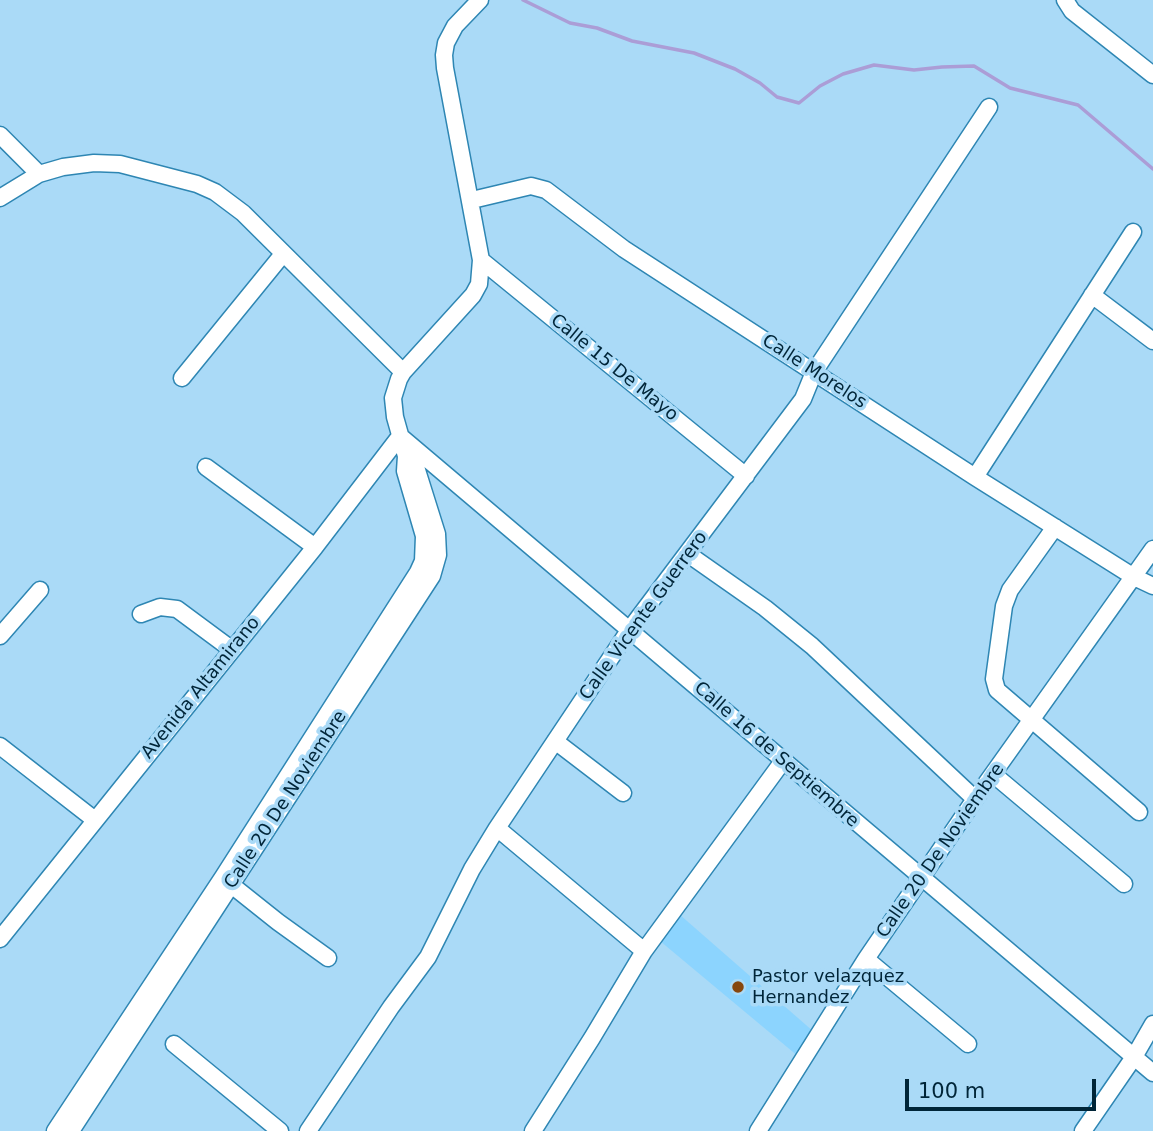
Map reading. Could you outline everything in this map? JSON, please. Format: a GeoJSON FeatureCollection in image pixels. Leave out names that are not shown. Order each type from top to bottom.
{"type":"FeatureCollection","features":[{"type":"Feature","properties":{"kind":"street","name":"Calle 20 De Noviembre"},"geometry":{"type":"LineString","coordinates":[[71,1131],[354,683],[432,576],[438,555],[438,534],[416,467],[405,456],[393,398],[403,372],[476,290],[482,272],[472,200],[444,55],[451,33],[480,0]]}},
{"type":"Feature","properties":{"kind":"street"},"geometry":{"type":"LineString","coordinates":[[1065,0],[1072,11],[1153,75]]}},
{"type":"Feature","properties":{"kind":"street","name":"Calle Vicente Guerrero"},"geometry":{"type":"LineString","coordinates":[[308,1131],[436,945],[472,869],[497,828],[630,629],[803,399],[814,372],[989,107]]}},
{"type":"Feature","properties":{"kind":"street"},"geometry":{"type":"LineString","coordinates":[[0,135],[39,174]]}},
{"type":"Feature","properties":{"kind":"street"},"geometry":{"type":"LineString","coordinates":[[0,198],[39,174],[63,167],[94,163],[120,164],[197,184],[215,192],[243,213],[403,372]]}},
{"type":"Feature","properties":{"kind":"street","name":"Calle Morelos"},"geometry":{"type":"LineString","coordinates":[[472,200],[531,186],[547,190],[624,249],[975,477],[1134,577],[1153,586]]}},
{"type":"Feature","properties":{"kind":"street"},"geometry":{"type":"LineString","coordinates":[[975,477],[1133,232]]}},
{"type":"Feature","properties":{"kind":"street"},"geometry":{"type":"LineString","coordinates":[[183,378],[283,254]]}},
{"type":"Feature","properties":{"kind":"street","name":"Calle 15 De Mayo"},"geometry":{"type":"LineString","coordinates":[[481,260],[746,476]]}},
{"type":"Feature","properties":{"kind":"street"},"geometry":{"type":"LineString","coordinates":[[1092,295],[1153,341]]}},
{"type":"Feature","properties":{"kind":"street","name":"Avenida Altamirano"},"geometry":{"type":"LineString","coordinates":[[0,939],[315,547],[400,436]]}},
{"type":"Feature","properties":{"kind":"street","name":"Calle 16 de Septiembre"},"geometry":{"type":"LineString","coordinates":[[400,436],[1153,1073]]}},
{"type":"Feature","properties":{"kind":"street"},"geometry":{"type":"LineString","coordinates":[[206,467],[315,547]]}},
{"type":"Feature","properties":{"kind":"street"},"geometry":{"type":"LineString","coordinates":[[1055,527],[1010,590],[1004,607],[994,679],[998,690],[1139,812]]}},
{"type":"Feature","properties":{"kind":"street","name":"Calle 20 De Noviembre"},"geometry":{"type":"LineString","coordinates":[[758,1131],[818,1031],[866,959],[975,799],[1153,549]]}},
{"type":"Feature","properties":{"kind":"street"},"geometry":{"type":"LineString","coordinates":[[688,554],[765,608],[812,646],[975,799]]}},
{"type":"Feature","properties":{"kind":"street"},"geometry":{"type":"LineString","coordinates":[[0,636],[40,590]]}},
{"type":"Feature","properties":{"kind":"street"},"geometry":{"type":"LineString","coordinates":[[141,614],[160,607],[177,609],[231,649]]}},
{"type":"Feature","properties":{"kind":"street"},"geometry":{"type":"LineString","coordinates":[[555,741],[623,793]]}},
{"type":"Feature","properties":{"kind":"street"},"geometry":{"type":"LineString","coordinates":[[0,746],[95,820]]}},
{"type":"Feature","properties":{"kind":"street"},"geometry":{"type":"LineString","coordinates":[[533,1131],[643,951],[783,761]]}},
{"type":"Feature","properties":{"kind":"street"},"geometry":{"type":"LineString","coordinates":[[993,774],[1124,884]]}},
{"type":"Feature","properties":{"kind":"street"},"geometry":{"type":"LineString","coordinates":[[497,828],[643,951]]}},
{"type":"Feature","properties":{"kind":"street","name":"Calle 20 De Noviembre"},"geometry":{"type":"LineString","coordinates":[[55,1131],[227,881]]}},
{"type":"Feature","properties":{"kind":"street"},"geometry":{"type":"LineString","coordinates":[[227,881],[328,958]]}},
{"type":"Feature","properties":{"kind":"street"},"geometry":{"type":"LineString","coordinates":[[866,959],[968,1044]]}},
{"type":"Feature","properties":{"kind":"street"},"geometry":{"type":"LineString","coordinates":[[1083,1131],[1134,1057],[1153,1024]]}},
{"type":"Feature","properties":{"kind":"street"},"geometry":{"type":"LineString","coordinates":[[174,1044],[280,1131]]}},
{"type":"Feature","properties":{"kind":"shaded area","name":"Pastor velazquez Hernandez"},"geometry":{"type":"Polygon","coordinates":[[[679,914],[814,1032],[799,1057],[660,941],[679,914]]]}},
{"type":"Feature","properties":{"kind":"waterway"},"geometry":{"type":"LineString","coordinates":[[523,0],[570,23],[597,28],[632,41],[694,53],[735,69],[760,83],[777,97],[799,103],[820,86],[843,74],[874,65],[914,70],[974,66],[1010,88],[1078,105],[1153,169]]}},
{"type":"Feature","properties":{"kind":"place","name":"Pastor velazquez Hernandez"},"geometry":{"type":"Point","coordinates":[738,987]}}]}
